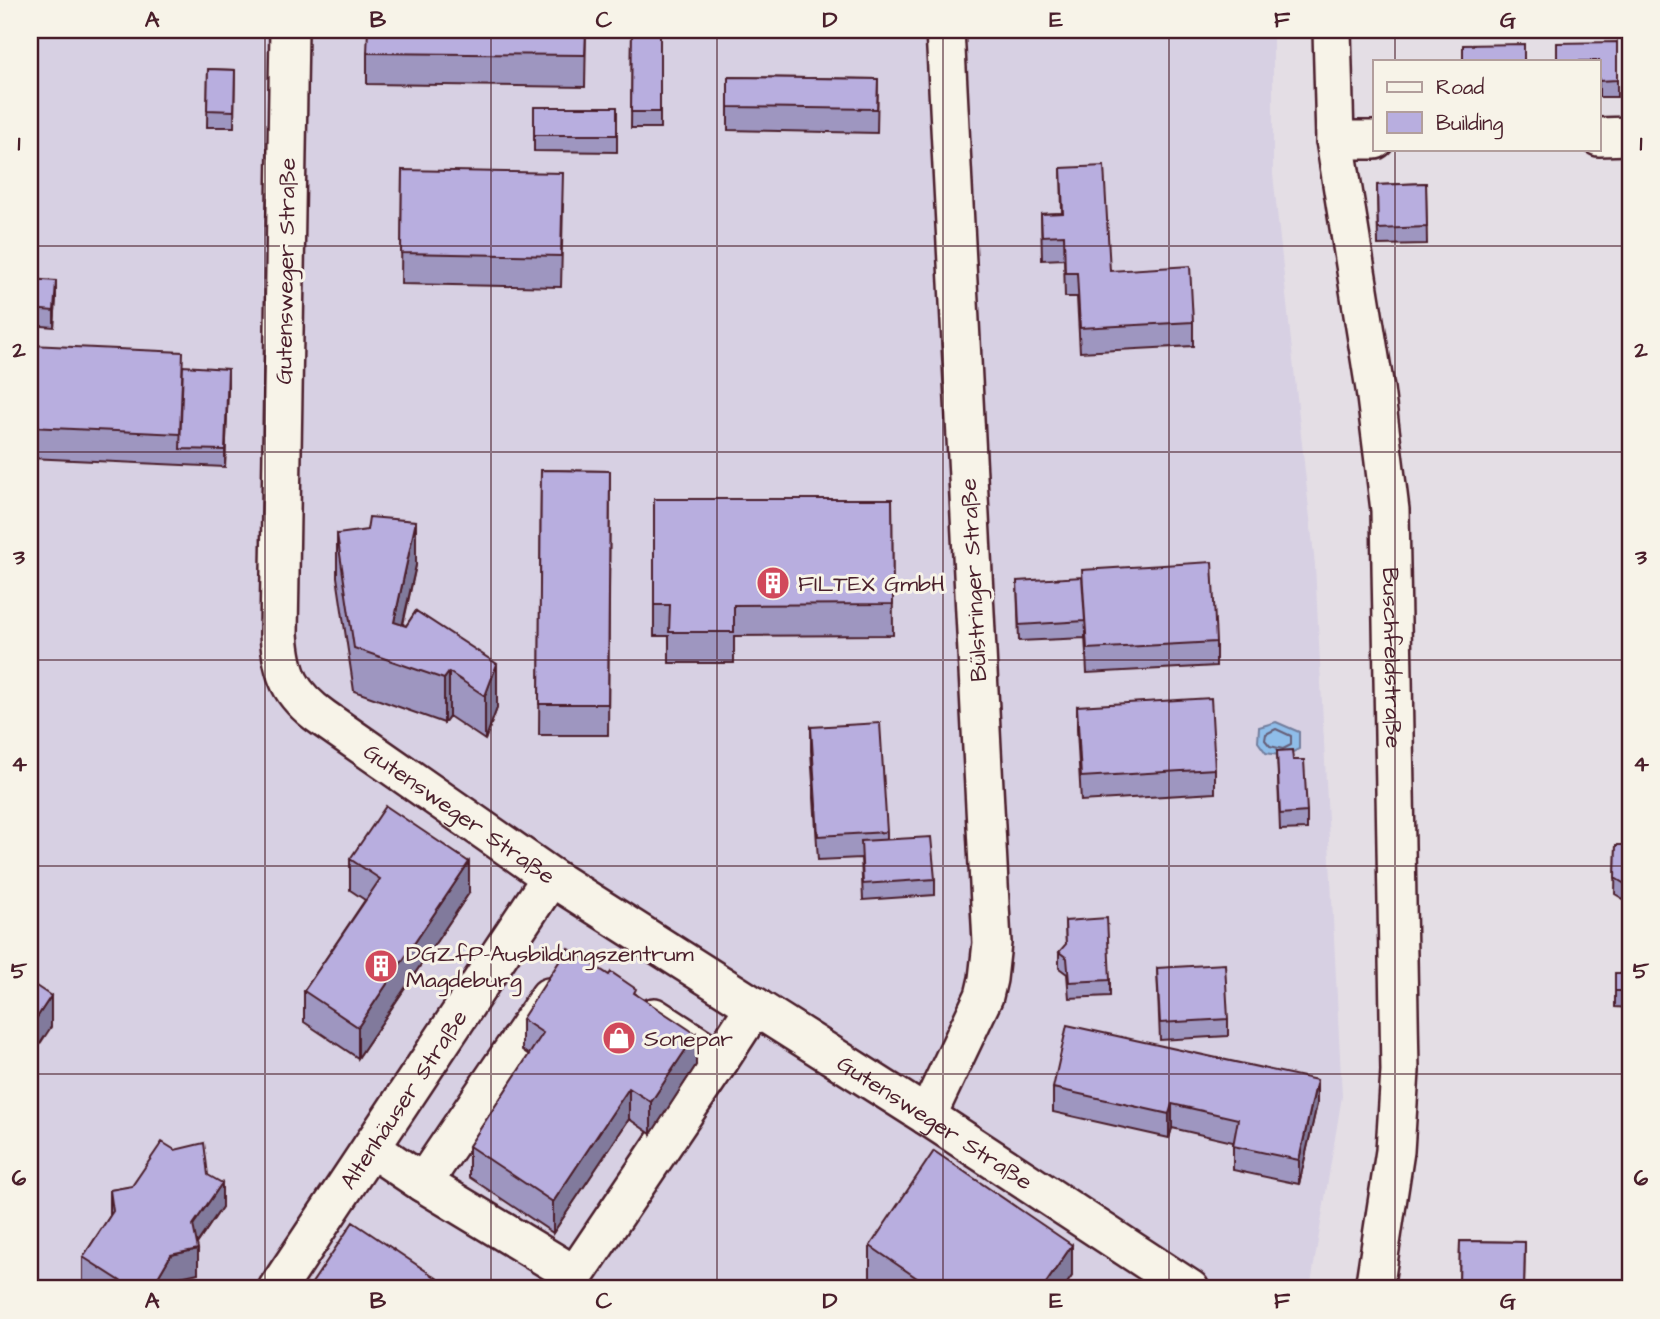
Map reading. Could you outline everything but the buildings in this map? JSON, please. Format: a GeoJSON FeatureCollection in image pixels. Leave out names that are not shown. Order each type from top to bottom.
{"type":"FeatureCollection","features":[{"type":"Feature","properties":{"kind":"street","name":"Gutensweger Straße"},"geometry":{"type":"LineString","coordinates":[[289,30],[279,634],[283,667],[292,690],[311,710],[551,877],[927,1116],[1190,1289]]}},
{"type":"Feature","properties":{"kind":"street","name":"Bülstringer Straße"},"geometry":{"type":"LineString","coordinates":[[927,1116],[981,1004],[988,979],[992,943],[946,30]]}},
{"type":"Feature","properties":{"kind":"street","name":"Buschfeldstraße"},"geometry":{"type":"LineString","coordinates":[[1332,30],[1335,140],[1375,389],[1390,510],[1400,1071],[1395,1152],[1374,1289]]}},
{"type":"Feature","properties":{"kind":"street"},"geometry":{"type":"LineString","coordinates":[[1600,137],[1630,136]]}},
{"type":"Feature","properties":{"kind":"street"},"geometry":{"type":"LineString","coordinates":[[1335,140],[1373,140]]}},
{"type":"Feature","properties":{"kind":"street","name":"Altenhäuser Straße"},"geometry":{"type":"LineString","coordinates":[[277,1289],[551,877]]}},
{"type":"Feature","properties":{"kind":"street"},"geometry":{"type":"LineString","coordinates":[[423,1184],[565,975]]}},
{"type":"Feature","properties":{"kind":"street"},"geometry":{"type":"LineString","coordinates":[[624,997],[720,1060]]}},
{"type":"Feature","properties":{"kind":"street"},"geometry":{"type":"LineString","coordinates":[[371,1148],[423,1184],[575,1275],[755,1006]]}},
{"type":"Feature","properties":{"kind":"shaded area"},"geometry":{"type":"Polygon","coordinates":[[[30,30],[1273,30],[1273,174],[1315,565],[1342,1096],[1310,1289],[1233,1289],[1207,1281],[1140,1239],[1132,1289],[30,1289],[30,30]]]}},
{"type":"Feature","properties":{"kind":"water"},"geometry":{"type":"Polygon","coordinates":[[[1276,722],[1299,732],[1299,749],[1285,756],[1266,753],[1258,742],[1259,727],[1276,722]]]}},
{"type":"Feature","properties":{"kind":"place","name":"FILTEX GmbH"},"geometry":{"type":"Point","coordinates":[773,583]}},
{"type":"Feature","properties":{"kind":"place","name":"DGZfP-Ausbildungszentrum Magdeburg"},"geometry":{"type":"Point","coordinates":[381,966]}},
{"type":"Feature","properties":{"kind":"place","name":"Sonepar"},"geometry":{"type":"Point","coordinates":[619,1038]}}]}
